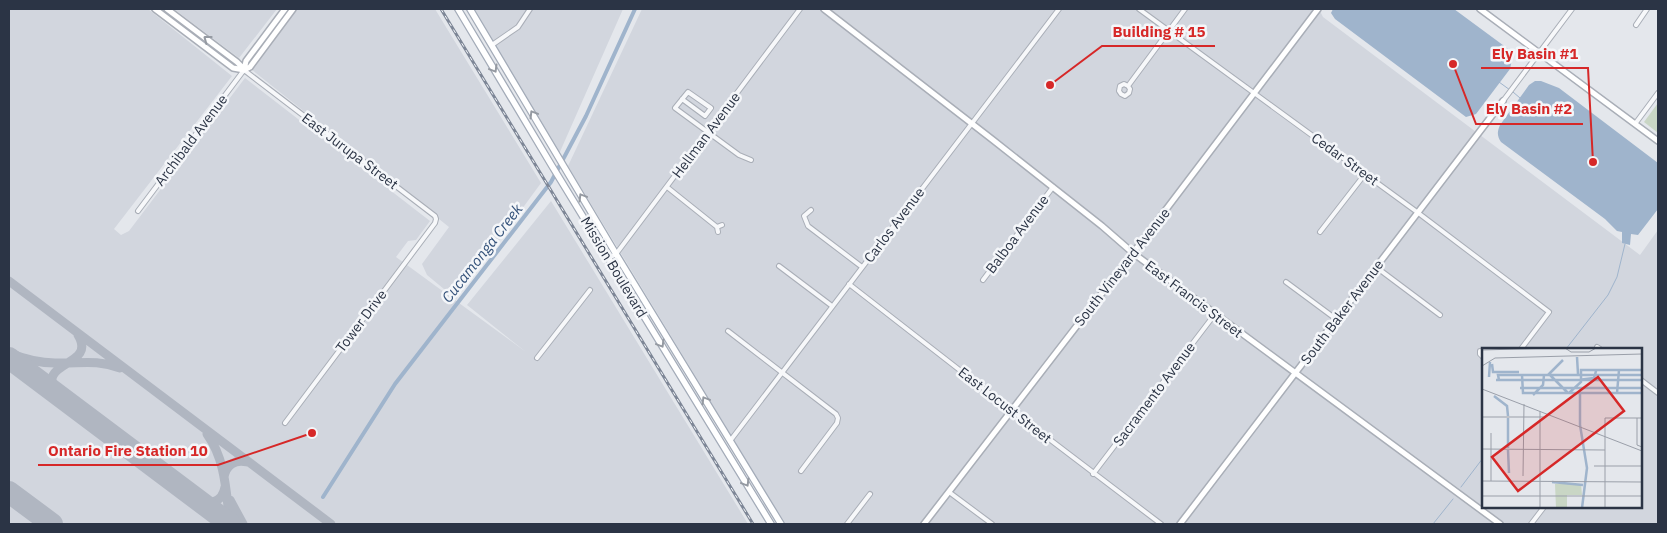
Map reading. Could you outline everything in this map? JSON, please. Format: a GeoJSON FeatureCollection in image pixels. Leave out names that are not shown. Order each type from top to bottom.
{"type":"FeatureCollection","features":[{"type":"Feature","properties":{"kind":"main road","name":"Mission Boulevard"},"geometry":{"type":"LineString","coordinates":[[458,9],[771,524]]}},
{"type":"Feature","properties":{"kind":"main road","name":"Mission Boulevard"},"geometry":{"type":"LineString","coordinates":[[470,9],[616,254],[781,524]]}},
{"type":"Feature","properties":{"kind":"street"},"geometry":{"type":"LineString","coordinates":[[155,9],[233,68],[244,70]]}},
{"type":"Feature","properties":{"kind":"street"},"geometry":{"type":"LineString","coordinates":[[167,9],[237,62],[244,70]]}},
{"type":"Feature","properties":{"kind":"street","name":"Archibald Avenue"},"geometry":{"type":"LineString","coordinates":[[138,211],[244,70],[246,61],[285,9]]}},
{"type":"Feature","properties":{"kind":"street","name":"Archibald Avenue"},"geometry":{"type":"LineString","coordinates":[[244,70],[250,67],[293,9]]}},
{"type":"Feature","properties":{"kind":"street"},"geometry":{"type":"LineString","coordinates":[[492,46],[518,26],[530,9]]}},
{"type":"Feature","properties":{"kind":"street","name":"Hellman Avenue"},"geometry":{"type":"LineString","coordinates":[[609,258],[616,254],[800,9]]}},
{"type":"Feature","properties":{"kind":"street","name":"East Francis Street"},"geometry":{"type":"LineString","coordinates":[[824,9],[1053,187],[1133,253],[1500,524]]}},
{"type":"Feature","properties":{"kind":"street","name":"Carlos Avenue"},"geometry":{"type":"LineString","coordinates":[[730,442],[1059,9]]}},
{"type":"Feature","properties":{"kind":"street","name":"Cedar Street"},"geometry":{"type":"LineString","coordinates":[[1139,9],[1417,212],[1549,312],[1522,348]]}},
{"type":"Feature","properties":{"kind":"street"},"geometry":{"type":"LineString","coordinates":[[1128,86],[1185,9]]}},
{"type":"Feature","properties":{"kind":"street","name":"South Vineyard Avenue"},"geometry":{"type":"LineString","coordinates":[[924,524],[1318,9]]}},
{"type":"Feature","properties":{"kind":"street"},"geometry":{"type":"LineString","coordinates":[[1480,9],[1658,141]]}},
{"type":"Feature","properties":{"kind":"street"},"geometry":{"type":"LineString","coordinates":[[1504,100],[1572,9]]}},
{"type":"Feature","properties":{"kind":"street"},"geometry":{"type":"LineString","coordinates":[[1636,25],[1647,9]]}},
{"type":"Feature","properties":{"kind":"street"},"geometry":{"type":"LineString","coordinates":[[272,37],[276,20]]}},
{"type":"Feature","properties":{"kind":"street","name":"East Jurupa Street"},"geometry":{"type":"LineString","coordinates":[[244,70],[433,214],[436,219]]}},
{"type":"Feature","properties":{"kind":"street"},"geometry":{"type":"LineString","coordinates":[[682,99],[705,116],[711,108],[688,92],[682,99],[675,108],[739,155],[751,160]]}},
{"type":"Feature","properties":{"kind":"street"},"geometry":{"type":"LineString","coordinates":[[1635,124],[1658,93]]}},
{"type":"Feature","properties":{"kind":"street","name":"South Baker Avenue"},"geometry":{"type":"LineString","coordinates":[[1180,524],[1504,100]]}},
{"type":"Feature","properties":{"kind":"street"},"geometry":{"type":"LineString","coordinates":[[1320,232],[1365,174]]}},
{"type":"Feature","properties":{"kind":"street"},"geometry":{"type":"LineString","coordinates":[[667,187],[719,228]]}},
{"type":"Feature","properties":{"kind":"street","name":"Balboa Avenue"},"geometry":{"type":"LineString","coordinates":[[982,280],[1053,187]]}},
{"type":"Feature","properties":{"kind":"street"},"geometry":{"type":"LineString","coordinates":[[811,210],[804,216],[808,226],[862,267]]}},
{"type":"Feature","properties":{"kind":"street","name":"Tower Drive"},"geometry":{"type":"LineString","coordinates":[[285,423],[436,223],[436,219]]}},
{"type":"Feature","properties":{"kind":"street"},"geometry":{"type":"LineString","coordinates":[[779,266],[832,306]]}},
{"type":"Feature","properties":{"kind":"street"},"geometry":{"type":"LineString","coordinates":[[1376,267],[1440,315]]}},
{"type":"Feature","properties":{"kind":"street"},"geometry":{"type":"LineString","coordinates":[[1286,282],[1336,319]]}},
{"type":"Feature","properties":{"kind":"street","name":"East Locust Street"},"geometry":{"type":"LineString","coordinates":[[849,284],[1093,474],[1161,524]]}},
{"type":"Feature","properties":{"kind":"street"},"geometry":{"type":"LineString","coordinates":[[537,358],[590,290]]}},
{"type":"Feature","properties":{"kind":"street","name":"Sacramento Avenue"},"geometry":{"type":"LineString","coordinates":[[1093,474],[1214,314]]}},
{"type":"Feature","properties":{"kind":"street"},"geometry":{"type":"LineString","coordinates":[[728,331],[836,414],[838,418],[837,423],[801,472]]}},
{"type":"Feature","properties":{"kind":"street"},"geometry":{"type":"LineString","coordinates":[[1480,351],[1482,356]]}},
{"type":"Feature","properties":{"kind":"street"},"geometry":{"type":"LineString","coordinates":[[1642,381],[1658,393]]}},
{"type":"Feature","properties":{"kind":"street"},"geometry":{"type":"LineString","coordinates":[[949,492],[992,524]]}},
{"type":"Feature","properties":{"kind":"street"},"geometry":{"type":"LineString","coordinates":[[847,524],[870,494]]}},
{"type":"Feature","properties":{"kind":"street"},"geometry":{"type":"LineString","coordinates":[[1531,524],[1543,508]]}},
{"type":"Feature","properties":{"kind":"shaded area"},"geometry":{"type":"Polygon","coordinates":[[[9,9],[148,9],[232,76],[114,229],[121,235],[129,231],[245,78],[430,221],[416,240],[408,241],[396,257],[526,352],[467,305],[551,201],[748,524],[9,524],[9,9]]]}},
{"type":"Feature","properties":{"kind":"shaded area"},"geometry":{"type":"Polygon","coordinates":[[[174,9],[277,9],[239,58],[174,9]]]}},
{"type":"Feature","properties":{"kind":"shaded area"},"geometry":{"type":"Polygon","coordinates":[[[297,9],[435,9],[541,183],[456,299],[427,275],[422,264],[449,227],[251,69],[297,9]]]}},
{"type":"Feature","properties":{"kind":"shaded area"},"geometry":{"type":"Polygon","coordinates":[[[474,9],[623,9],[559,154],[474,9]]]}},
{"type":"Feature","properties":{"kind":"shaded area"},"geometry":{"type":"Polygon","coordinates":[[[642,9],[1319,9],[1323,17],[1640,255],[1658,230],[1658,524],[785,524],[568,166],[642,9]]]}},
{"type":"Feature","properties":{"kind":"green space"},"geometry":{"type":"Polygon","coordinates":[[[1658,103],[1658,133],[1644,122],[1658,103]]]}},
{"type":"Feature","properties":{"kind":"water"},"geometry":{"type":"Polygon","coordinates":[[[1333,9],[1454,9],[1511,51],[1510,69],[1476,114],[1466,117],[1335,19],[1331,13],[1333,9]]]}},
{"type":"Feature","properties":{"kind":"water"},"geometry":{"type":"Polygon","coordinates":[[[1535,81],[1541,81],[1559,88],[1658,163],[1658,209],[1638,235],[1631,234],[1630,245],[1622,243],[1622,232],[1617,231],[1605,219],[1501,142],[1498,134],[1500,125],[1529,85],[1535,81]]]}},
{"type":"Feature","properties":{"kind":"waterway","name":"Cucamonga Creek"},"geometry":{"type":"LineString","coordinates":[[323,497],[395,384],[551,182],[586,116],[635,9]]}},
{"type":"Feature","properties":{"kind":"waterway"},"geometry":{"type":"LineString","coordinates":[[1499,82],[1510,90]]}},
{"type":"Feature","properties":{"kind":"waterway"},"geometry":{"type":"LineString","coordinates":[[1513,92],[1520,98]]}},
{"type":"Feature","properties":{"kind":"waterway"},"geometry":{"type":"LineString","coordinates":[[1567,348],[1608,295],[1617,277],[1625,244]]}},
{"type":"Feature","properties":{"kind":"waterway"},"geometry":{"type":"LineString","coordinates":[[1461,487],[1482,459]]}},
{"type":"Feature","properties":{"kind":"waterway"},"geometry":{"type":"LineString","coordinates":[[1433,524],[1453,499]]}},
{"type":"Feature","properties":{"kind":"taxiway"},"geometry":{"type":"LineString","coordinates":[[9,281],[331,524]]}},
{"type":"Feature","properties":{"kind":"taxiway"},"geometry":{"type":"LineString","coordinates":[[58,395],[52,384],[53,376],[58,369],[80,353],[82,346],[78,335]]}},
{"type":"Feature","properties":{"kind":"taxiway"},"geometry":{"type":"LineString","coordinates":[[9,353],[43,362],[95,363],[120,368]]}},
{"type":"Feature","properties":{"kind":"taxiway"},"geometry":{"type":"LineString","coordinates":[[207,434],[222,466],[230,524]]}},
{"type":"Feature","properties":{"kind":"taxiway"},"geometry":{"type":"LineString","coordinates":[[224,477],[229,466],[235,462],[247,462]]}},
{"type":"Feature","properties":{"kind":"taxiway"},"geometry":{"type":"LineString","coordinates":[[195,498],[205,502],[214,502],[221,497],[225,487]]}},
{"type":"Feature","properties":{"kind":"taxiway"},"geometry":{"type":"LineString","coordinates":[[230,500],[243,524]]}},
{"type":"Feature","properties":{"kind":"taxiway"},"geometry":{"type":"LineString","coordinates":[[211,510],[224,524]]}},
{"type":"Feature","properties":{"kind":"runway"},"geometry":{"type":"LineString","coordinates":[[9,358],[230,524]]}},
{"type":"Feature","properties":{"kind":"runway"},"geometry":{"type":"LineString","coordinates":[[9,492],[52,524]]}},
{"type":"Feature","properties":{"kind":"railway"},"geometry":{"type":"LineString","coordinates":[[441,9],[753,524]]}},
{"type":"Feature","properties":{"kind":"place","name":"Ely Basin #2"},"geometry":{"type":"Point","coordinates":[1453,64]}},
{"type":"Feature","properties":{"kind":"place","name":"Building # 15"},"geometry":{"type":"Point","coordinates":[1050,85]}},
{"type":"Feature","properties":{"kind":"place","name":"Ely Basin #1"},"geometry":{"type":"Point","coordinates":[1593,162]}},
{"type":"Feature","properties":{"kind":"place","name":"Ontario Fire Station 10"},"geometry":{"type":"Point","coordinates":[312,433]}}]}
